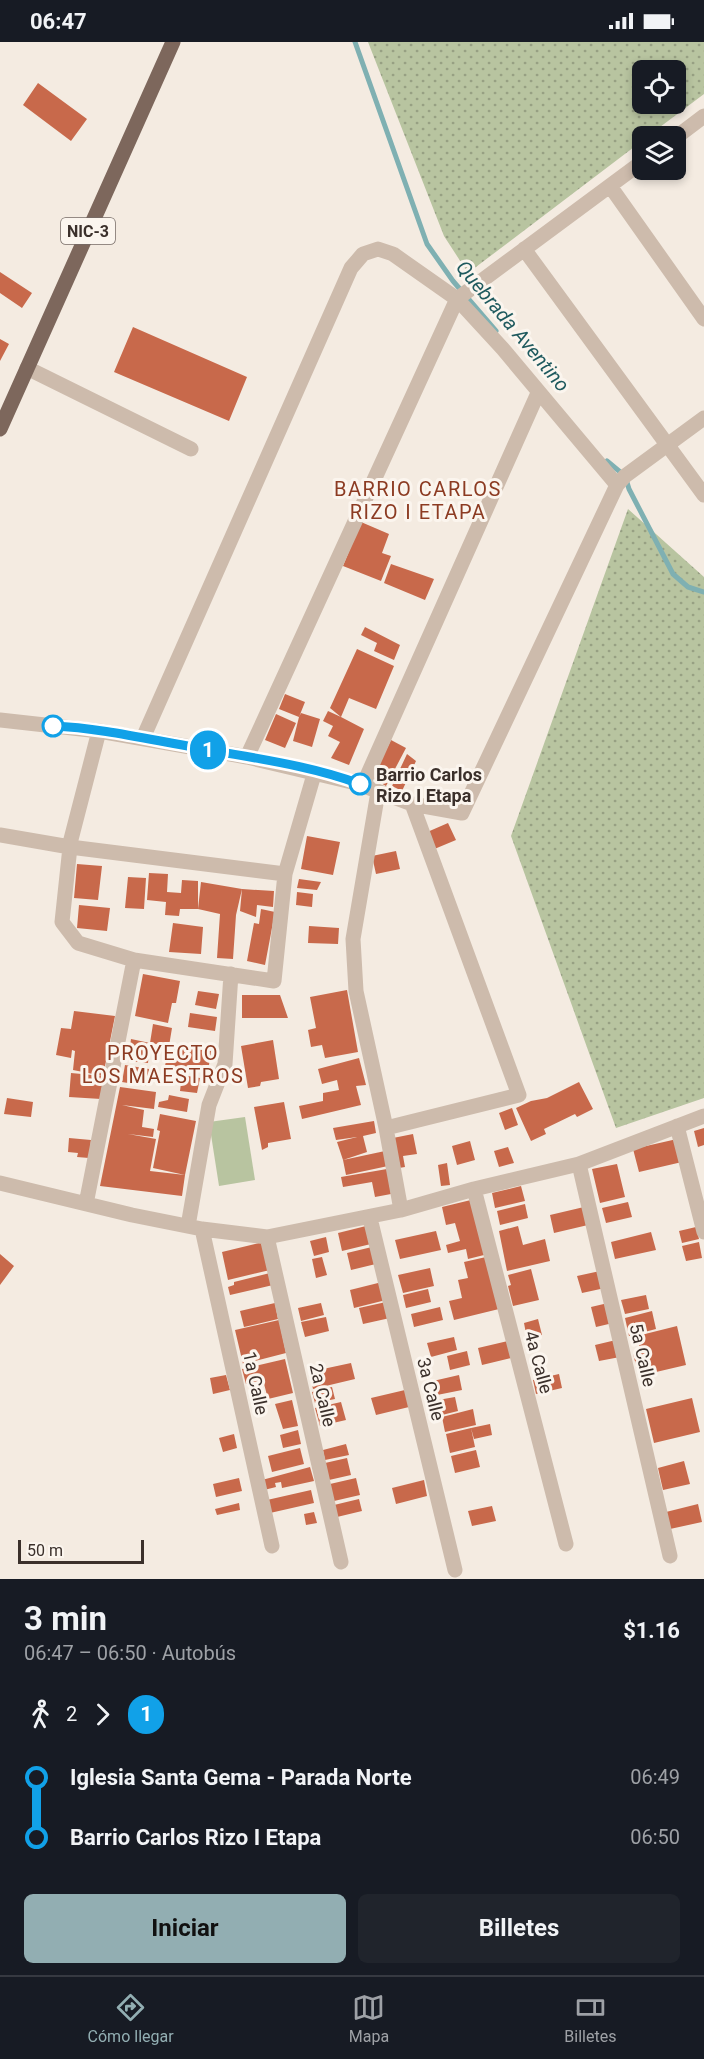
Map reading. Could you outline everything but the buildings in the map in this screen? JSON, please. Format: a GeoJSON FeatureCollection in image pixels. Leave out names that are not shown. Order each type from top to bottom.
{"type":"FeatureCollection","features":[{"type":"Feature","properties":{"kind":"main road","name":"NIC-3"},"geometry":{"type":"LineString","coordinates":[[0,429],[173,42]]}},
{"type":"Feature","properties":{"kind":"street"},"geometry":{"type":"LineString","coordinates":[[686,130],[704,116]]}},
{"type":"Feature","properties":{"kind":"street"},"geometry":{"type":"LineString","coordinates":[[247,757],[457,299],[632,170]]}},
{"type":"Feature","properties":{"kind":"street"},"geometry":{"type":"LineString","coordinates":[[610,186],[704,319]]}},
{"type":"Feature","properties":{"kind":"street"},"geometry":{"type":"LineString","coordinates":[[143,738],[351,268],[363,254],[378,249],[393,254],[457,299],[503,349],[617,484]]}},
{"type":"Feature","properties":{"kind":"street"},"geometry":{"type":"LineString","coordinates":[[524,249],[704,495]]}},
{"type":"Feature","properties":{"kind":"street"},"geometry":{"type":"LineString","coordinates":[[27,368],[191,449]]}},
{"type":"Feature","properties":{"kind":"street"},"geometry":{"type":"LineString","coordinates":[[363,785],[538,393]]}},
{"type":"Feature","properties":{"kind":"street"},"geometry":{"type":"LineString","coordinates":[[0,720],[99,730],[247,757],[315,771],[363,785],[412,804],[462,813],[617,484],[704,418]]}},
{"type":"Feature","properties":{"kind":"street"},"geometry":{"type":"LineString","coordinates":[[99,730],[69,847],[62,922],[78,943],[135,960],[274,981],[285,874],[315,771]]}},
{"type":"Feature","properties":{"kind":"street"},"geometry":{"type":"LineString","coordinates":[[378,792],[353,939],[356,991],[386,1128],[401,1210]]}},
{"type":"Feature","properties":{"kind":"street"},"geometry":{"type":"LineString","coordinates":[[386,1128],[519,1095],[412,804]]}},
{"type":"Feature","properties":{"kind":"street"},"geometry":{"type":"LineString","coordinates":[[0,835],[69,847],[285,874]]}},
{"type":"Feature","properties":{"kind":"street"},"geometry":{"type":"LineString","coordinates":[[86,1204],[135,960]]}},
{"type":"Feature","properties":{"kind":"street"},"geometry":{"type":"LineString","coordinates":[[195,1227],[209,1105],[225,1064],[231,974]]}},
{"type":"Feature","properties":{"kind":"street"},"geometry":{"type":"LineString","coordinates":[[0,1184],[195,1227],[267,1238],[370,1218],[474,1189],[579,1164],[704,1116]]}},
{"type":"Feature","properties":{"kind":"street"},"geometry":{"type":"LineString","coordinates":[[677,1126],[704,1232]]}},
{"type":"Feature","properties":{"kind":"street","name":"5a Calle"},"geometry":{"type":"LineString","coordinates":[[579,1164],[670,1556]]}},
{"type":"Feature","properties":{"kind":"street","name":"4a Calle"},"geometry":{"type":"LineString","coordinates":[[474,1189],[566,1544]]}},
{"type":"Feature","properties":{"kind":"street","name":"3a Calle"},"geometry":{"type":"LineString","coordinates":[[370,1218],[455,1570]]}},
{"type":"Feature","properties":{"kind":"street","name":"1a Calle"},"geometry":{"type":"LineString","coordinates":[[195,1227],[272,1546]]}},
{"type":"Feature","properties":{"kind":"street","name":"2a Calle"},"geometry":{"type":"LineString","coordinates":[[267,1238],[341,1562]]}},
{"type":"Feature","properties":{"kind":"green space"},"geometry":{"type":"Polygon","coordinates":[[[368,42],[704,42],[704,94],[686,108],[686,60],[632,60],[632,114],[677,114],[661,126],[632,126],[632,149],[468,273],[444,236],[368,42]]]}},
{"type":"Feature","properties":{"kind":"green space"},"geometry":{"type":"Polygon","coordinates":[[[628,509],[704,577],[704,1098],[616,1128],[511,836],[628,509]]]}},
{"type":"Feature","properties":{"kind":"green space"},"geometry":{"type":"Polygon","coordinates":[[[245,1117],[255,1180],[219,1186],[209,1122],[245,1117]]]}},
{"type":"Feature","properties":{"kind":"waterway","name":"Quebrada Aventino"},"geometry":{"type":"LineString","coordinates":[[355,42],[427,244],[453,281],[496,331]]}},
{"type":"Feature","properties":{"kind":"waterway","name":"Quebrada Aventino"},"geometry":{"type":"LineString","coordinates":[[607,461],[625,476],[629,489],[673,574],[688,587],[704,592]]}},
{"type":"Feature","properties":{"kind":"bus line","name":"1"},"geometry":{"type":"LineString","coordinates":[[53,726],[99,730],[247,757],[315,771],[360,784]]}},
{"type":"Feature","properties":{"kind":"place","name":"Barrio Carlos Rizo I Etapa"},"geometry":{"type":"Point","coordinates":[360,784]}},
{"type":"Feature","properties":{"kind":"district","name":"BARRIO CARLOS RIZO I ETAPA"},"geometry":{"type":"Point","coordinates":[418,500]}},
{"type":"Feature","properties":{"kind":"district","name":"PROYECTO LOS MAESTROS"},"geometry":{"type":"Point","coordinates":[163,1064]}}]}
